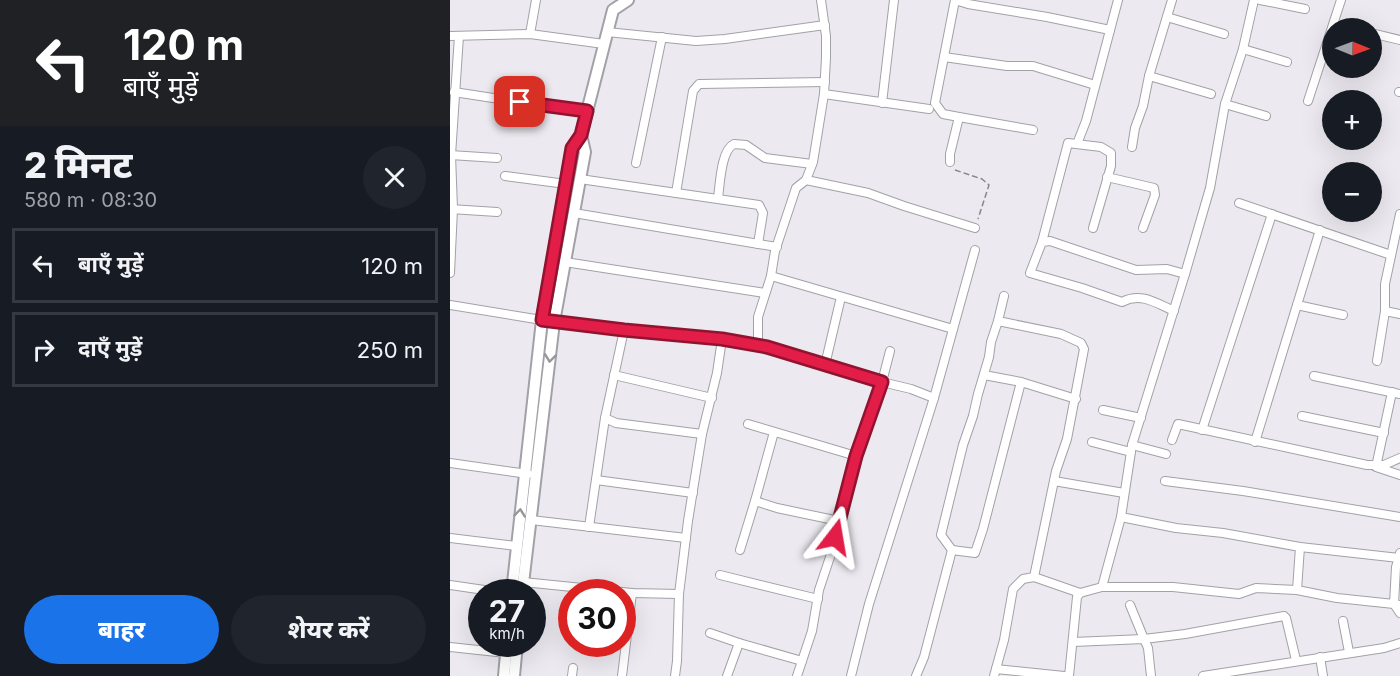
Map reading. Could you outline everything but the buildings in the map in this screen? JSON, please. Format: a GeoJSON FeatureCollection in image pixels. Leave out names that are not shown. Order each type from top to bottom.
{"type":"FeatureCollection","features":[{"type":"Feature","properties":{"kind":"street"},"geometry":{"type":"LineString","coordinates":[[531,34],[536,0]]}},
{"type":"Feature","properties":{"kind":"street"},"geometry":{"type":"LineString","coordinates":[[524,579],[531,520],[530,474],[542,320],[572,148],[581,135],[613,10],[628,0]]}},
{"type":"Feature","properties":{"kind":"street"},"geometry":{"type":"LineString","coordinates":[[758,346],[758,316],[771,276],[777,247],[796,188],[806,180],[812,164],[825,82],[825,25],[821,0]]}},
{"type":"Feature","properties":{"kind":"street"},"geometry":{"type":"LineString","coordinates":[[882,103],[894,0]]}},
{"type":"Feature","properties":{"kind":"street"},"geometry":{"type":"LineString","coordinates":[[1033,130],[943,114],[935,103],[955,0],[1110,30]]}},
{"type":"Feature","properties":{"kind":"street"},"geometry":{"type":"LineString","coordinates":[[1077,144],[1118,0]]}},
{"type":"Feature","properties":{"kind":"street"},"geometry":{"type":"LineString","coordinates":[[1131,147],[1172,0]]}},
{"type":"Feature","properties":{"kind":"street"},"geometry":{"type":"LineString","coordinates":[[1102,587],[1121,517],[1132,448],[1210,188],[1225,104],[1243,49],[1254,0]]}},
{"type":"Feature","properties":{"kind":"street"},"geometry":{"type":"LineString","coordinates":[[1260,0],[1305,9]]}},
{"type":"Feature","properties":{"kind":"street"},"geometry":{"type":"LineString","coordinates":[[1308,101],[1341,0]]}},
{"type":"Feature","properties":{"kind":"street"},"geometry":{"type":"LineString","coordinates":[[1167,17],[1224,34]]}},
{"type":"Feature","properties":{"kind":"street"},"geometry":{"type":"LineString","coordinates":[[607,32],[696,41],[825,25]]}},
{"type":"Feature","properties":{"kind":"street"},"geometry":{"type":"LineString","coordinates":[[450,273],[454,36],[531,34],[604,44]]}},
{"type":"Feature","properties":{"kind":"street"},"geometry":{"type":"LineString","coordinates":[[1382,36],[1400,40]]}},
{"type":"Feature","properties":{"kind":"street"},"geometry":{"type":"LineString","coordinates":[[636,163],[662,37]]}},
{"type":"Feature","properties":{"kind":"street"},"geometry":{"type":"LineString","coordinates":[[1243,49],[1287,62]]}},
{"type":"Feature","properties":{"kind":"street"},"geometry":{"type":"LineString","coordinates":[[944,57],[1007,66],[1033,66],[1095,85]]}},
{"type":"Feature","properties":{"kind":"street"},"geometry":{"type":"LineString","coordinates":[[1149,76],[1211,94]]}},
{"type":"Feature","properties":{"kind":"street"},"geometry":{"type":"LineString","coordinates":[[676,193],[692,97],[699,84],[825,82]]}},
{"type":"Feature","properties":{"kind":"street"},"geometry":{"type":"LineString","coordinates":[[824,94],[929,110]]}},
{"type":"Feature","properties":{"kind":"street"},"geometry":{"type":"LineString","coordinates":[[453,97],[506,100]]}},
{"type":"Feature","properties":{"kind":"street"},"geometry":{"type":"LineString","coordinates":[[520,102],[587,111]]}},
{"type":"Feature","properties":{"kind":"street"},"geometry":{"type":"LineString","coordinates":[[1225,104],[1266,116]]}},
{"type":"Feature","properties":{"kind":"street"},"geometry":{"type":"LineString","coordinates":[[950,162],[959,117]]}},
{"type":"Feature","properties":{"kind":"street"},"geometry":{"type":"LineString","coordinates":[[513,579],[554,322],[585,152],[581,135]]}},
{"type":"Feature","properties":{"kind":"street"},"geometry":{"type":"LineString","coordinates":[[1093,228],[1112,158],[1107,149],[1068,143],[1042,242],[1030,273],[1122,302],[1130,298],[1143,297],[1174,311]]}},
{"type":"Feature","properties":{"kind":"street"},"geometry":{"type":"LineString","coordinates":[[718,198],[724,156],[727,149],[734,144],[746,145],[765,158],[812,164]]}},
{"type":"Feature","properties":{"kind":"street"},"geometry":{"type":"LineString","coordinates":[[451,155],[496,158]]}},
{"type":"Feature","properties":{"kind":"street"},"geometry":{"type":"LineString","coordinates":[[506,176],[566,184]]}},
{"type":"Feature","properties":{"kind":"street"},"geometry":{"type":"LineString","coordinates":[[1107,177],[1154,188],[1155,195],[1143,228]]}},
{"type":"Feature","properties":{"kind":"street"},"geometry":{"type":"LineString","coordinates":[[580,179],[759,205],[763,213],[758,244]]}},
{"type":"Feature","properties":{"kind":"street"},"geometry":{"type":"LineString","coordinates":[[806,180],[868,193],[975,228]]}},
{"type":"Feature","properties":{"kind":"street"},"geometry":{"type":"LineString","coordinates":[[1239,203],[1391,255]]}},
{"type":"Feature","properties":{"kind":"street"},"geometry":{"type":"LineString","coordinates":[[452,209],[497,212]]}},
{"type":"Feature","properties":{"kind":"street"},"geometry":{"type":"LineString","coordinates":[[574,213],[777,247]]}},
{"type":"Feature","properties":{"kind":"street"},"geometry":{"type":"LineString","coordinates":[[1202,430],[1272,214]]}},
{"type":"Feature","properties":{"kind":"street"},"geometry":{"type":"LineString","coordinates":[[1377,361],[1385,311],[1385,284],[1400,214]]}},
{"type":"Feature","properties":{"kind":"street"},"geometry":{"type":"LineString","coordinates":[[1255,442],[1320,230]]}},
{"type":"Feature","properties":{"kind":"street"},"geometry":{"type":"LineString","coordinates":[[1042,242],[1054,242],[1136,270],[1161,268],[1185,274]]}},
{"type":"Feature","properties":{"kind":"street"},"geometry":{"type":"LineString","coordinates":[[852,676],[869,604],[934,398],[975,250]]}},
{"type":"Feature","properties":{"kind":"street"},"geometry":{"type":"LineString","coordinates":[[566,262],[765,293]]}},
{"type":"Feature","properties":{"kind":"street"},"geometry":{"type":"LineString","coordinates":[[771,276],[953,329]]}},
{"type":"Feature","properties":{"kind":"street"},"geometry":{"type":"LineString","coordinates":[[825,365],[841,297]]}},
{"type":"Feature","properties":{"kind":"street"},"geometry":{"type":"LineString","coordinates":[[1004,297],[941,535],[952,550],[975,553],[1021,382]]}},
{"type":"Feature","properties":{"kind":"street"},"geometry":{"type":"LineString","coordinates":[[450,305],[554,322],[722,339],[767,347],[911,389],[934,398]]}},
{"type":"Feature","properties":{"kind":"street"},"geometry":{"type":"LineString","coordinates":[[1298,305],[1343,315]]}},
{"type":"Feature","properties":{"kind":"street"},"geometry":{"type":"LineString","coordinates":[[1385,311],[1400,314]]}},
{"type":"Feature","properties":{"kind":"street"},"geometry":{"type":"LineString","coordinates":[[998,321],[1061,334],[1081,343],[1084,348],[1076,399],[1067,440],[1054,481],[1034,577]]}},
{"type":"Feature","properties":{"kind":"street"},"geometry":{"type":"LineString","coordinates":[[589,527],[605,418],[624,330]]}},
{"type":"Feature","properties":{"kind":"street"},"geometry":{"type":"LineString","coordinates":[[675,676],[679,594],[686,538],[702,434],[712,398],[722,339]]}},
{"type":"Feature","properties":{"kind":"street"},"geometry":{"type":"LineString","coordinates":[[797,676],[812,631],[818,599],[856,456],[882,382],[890,351]]}},
{"type":"Feature","properties":{"kind":"street"},"geometry":{"type":"LineString","coordinates":[[614,375],[712,398]]}},
{"type":"Feature","properties":{"kind":"street"},"geometry":{"type":"LineString","coordinates":[[984,375],[1021,382],[1076,399]]}},
{"type":"Feature","properties":{"kind":"street"},"geometry":{"type":"LineString","coordinates":[[1314,376],[1396,393],[1376,467]]}},
{"type":"Feature","properties":{"kind":"street"},"geometry":{"type":"LineString","coordinates":[[1103,410],[1141,418]]}},
{"type":"Feature","properties":{"kind":"street"},"geometry":{"type":"LineString","coordinates":[[1302,416],[1384,433]]}},
{"type":"Feature","properties":{"kind":"street"},"geometry":{"type":"LineString","coordinates":[[605,418],[625,424],[702,434]]}},
{"type":"Feature","properties":{"kind":"street"},"geometry":{"type":"LineString","coordinates":[[748,424],[856,456]]}},
{"type":"Feature","properties":{"kind":"street"},"geometry":{"type":"LineString","coordinates":[[1172,440],[1178,424],[1376,467],[1400,476]]}},
{"type":"Feature","properties":{"kind":"street"},"geometry":{"type":"LineString","coordinates":[[740,550],[774,432]]}},
{"type":"Feature","properties":{"kind":"street"},"geometry":{"type":"LineString","coordinates":[[1092,442],[1166,454]]}},
{"type":"Feature","properties":{"kind":"street"},"geometry":{"type":"LineString","coordinates":[[1376,467],[1400,458]]}},
{"type":"Feature","properties":{"kind":"street"},"geometry":{"type":"LineString","coordinates":[[450,463],[530,474]]}},
{"type":"Feature","properties":{"kind":"street"},"geometry":{"type":"LineString","coordinates":[[596,480],[693,493]]}},
{"type":"Feature","properties":{"kind":"street"},"geometry":{"type":"LineString","coordinates":[[1165,480],[1400,516]]}},
{"type":"Feature","properties":{"kind":"street"},"geometry":{"type":"LineString","coordinates":[[1054,481],[1124,493]]}},
{"type":"Feature","properties":{"kind":"street"},"geometry":{"type":"LineString","coordinates":[[755,501],[839,521]]}},
{"type":"Feature","properties":{"kind":"street"},"geometry":{"type":"LineString","coordinates":[[1121,517],[1300,547],[1399,556],[1396,567],[1397,604],[1400,613]]}},
{"type":"Feature","properties":{"kind":"street"},"geometry":{"type":"LineString","coordinates":[[531,520],[686,538]]}},
{"type":"Feature","properties":{"kind":"street"},"geometry":{"type":"LineString","coordinates":[[450,538],[517,546]]}},
{"type":"Feature","properties":{"kind":"street"},"geometry":{"type":"LineString","coordinates":[[1297,590],[1300,547]]}},
{"type":"Feature","properties":{"kind":"street"},"geometry":{"type":"LineString","coordinates":[[916,676],[924,657],[952,550]]}},
{"type":"Feature","properties":{"kind":"street"},"geometry":{"type":"LineString","coordinates":[[720,575],[818,599]]}},
{"type":"Feature","properties":{"kind":"street"},"geometry":{"type":"LineString","coordinates":[[1064,676],[995,673],[1004,640],[1013,589],[1023,579],[1034,577],[1080,594]]}},
{"type":"Feature","properties":{"kind":"street"},"geometry":{"type":"LineString","coordinates":[[450,585],[468,588]]}},
{"type":"Feature","properties":{"kind":"street"},"geometry":{"type":"LineString","coordinates":[[1069,676],[1077,597],[1102,587],[1173,587],[1239,594],[1256,588],[1297,590],[1337,598],[1397,604]]}},
{"type":"Feature","properties":{"kind":"street"},"geometry":{"type":"LineString","coordinates":[[636,593],[679,594]]}},
{"type":"Feature","properties":{"kind":"street"},"geometry":{"type":"LineString","coordinates":[[1130,605],[1148,648],[1151,676]]}},
{"type":"Feature","properties":{"kind":"street"},"geometry":{"type":"LineString","coordinates":[[1073,642],[1144,639],[1185,634],[1284,616],[1296,660]]}},
{"type":"Feature","properties":{"kind":"street"},"geometry":{"type":"LineString","coordinates":[[1343,621],[1349,652]]}},
{"type":"Feature","properties":{"kind":"street"},"geometry":{"type":"LineString","coordinates":[[710,633],[802,661]]}},
{"type":"Feature","properties":{"kind":"street"},"geometry":{"type":"LineString","coordinates":[[729,676],[739,643]]}},
{"type":"Feature","properties":{"kind":"street"},"geometry":{"type":"LineString","coordinates":[[1203,676],[1384,648],[1400,643]]}},
{"type":"Feature","properties":{"kind":"street"},"geometry":{"type":"LineString","coordinates":[[450,647],[468,647]]}},
{"type":"Feature","properties":{"kind":"street"},"geometry":{"type":"LineString","coordinates":[[504,676],[505,657]]}},
{"type":"Feature","properties":{"kind":"street"},"geometry":{"type":"LineString","coordinates":[[514,676],[516,657]]}},
{"type":"Feature","properties":{"kind":"street"},"geometry":{"type":"LineString","coordinates":[[622,676],[624,657]]}},
{"type":"Feature","properties":{"kind":"street"},"geometry":{"type":"LineString","coordinates":[[1320,657],[1323,676]]}},
{"type":"Feature","properties":{"kind":"path"},"geometry":{"type":"LineString","coordinates":[[950,162],[954,169],[982,179],[989,185],[975,228]]}},
{"type":"Feature","properties":{"kind":"route"},"geometry":{"type":"LineString","coordinates":[[520,102],[587,111],[581,135],[572,148],[542,320],[722,339],[767,347],[882,382],[856,456],[835,537]]}}]}
